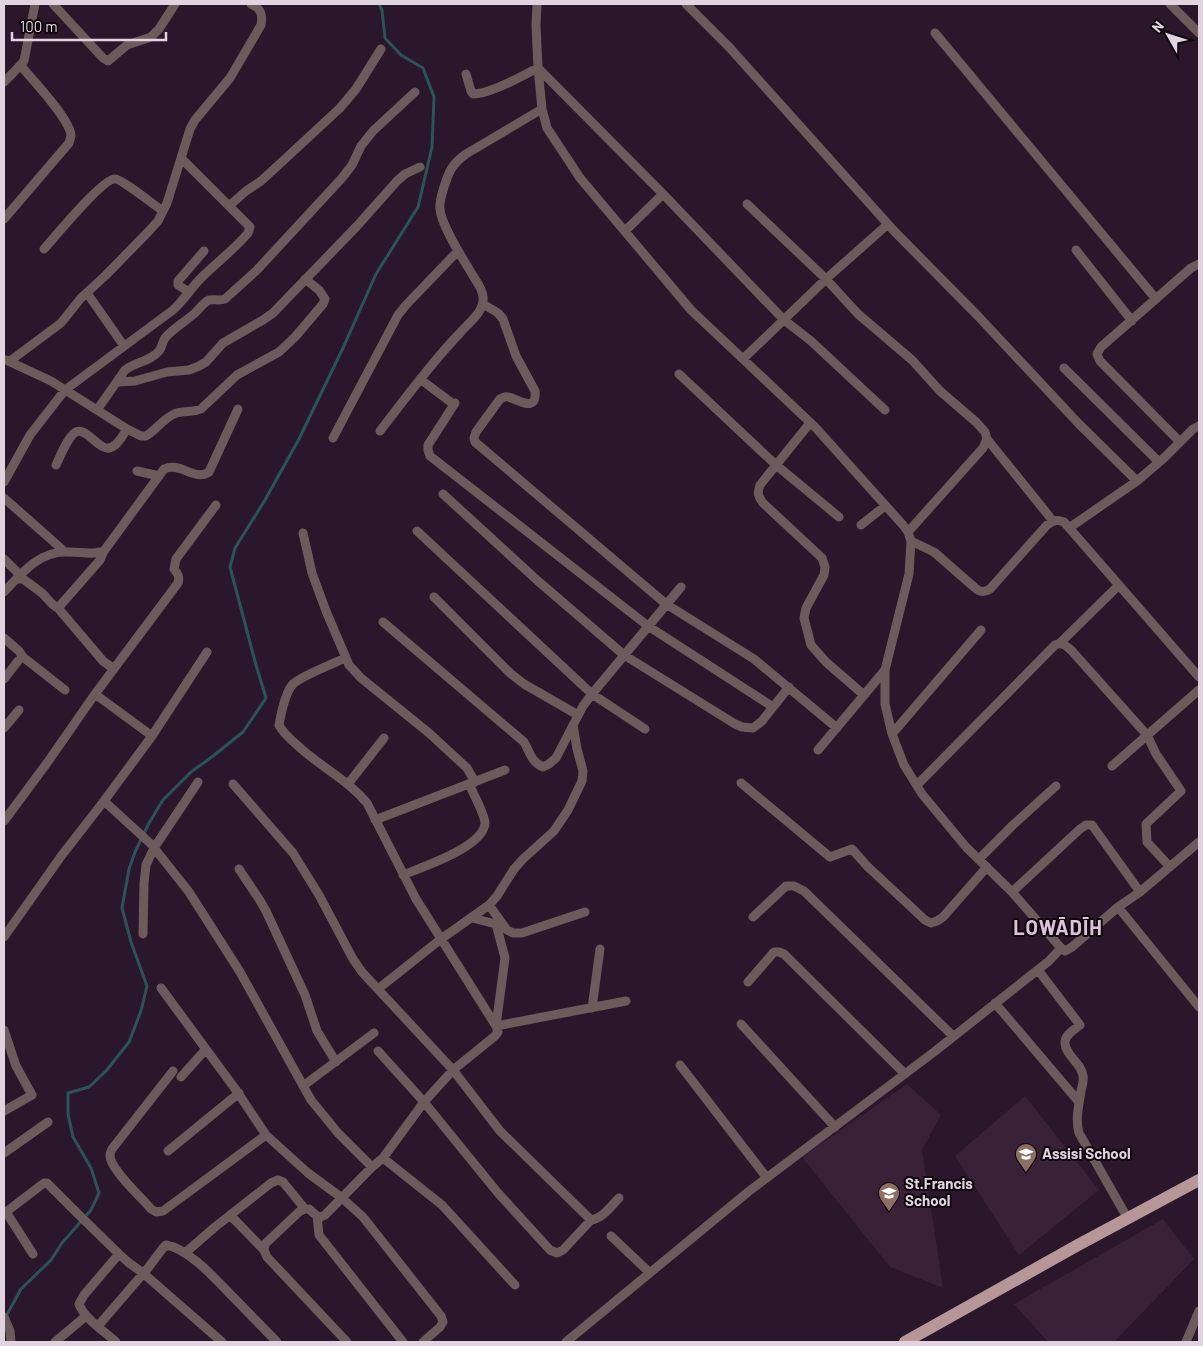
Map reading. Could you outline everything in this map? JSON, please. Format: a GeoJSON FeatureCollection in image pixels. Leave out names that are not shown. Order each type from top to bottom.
{"type":"FeatureCollection","features":[{"type":"Feature","properties":{"kind":"main road"},"geometry":{"type":"LineString","coordinates":[[905,1342],[1199,1180]]}},
{"type":"Feature","properties":{"kind":"street"},"geometry":{"type":"LineString","coordinates":[[4,82],[24,61],[35,4]]}},
{"type":"Feature","properties":{"kind":"street"},"geometry":{"type":"LineString","coordinates":[[53,4],[103,58],[108,61],[127,45],[151,37],[159,29],[176,4]]}},
{"type":"Feature","properties":{"kind":"street"},"geometry":{"type":"LineString","coordinates":[[7,360],[61,323],[81,298],[158,221],[167,203],[190,129],[230,78],[261,25],[261,12],[251,4]]}},
{"type":"Feature","properties":{"kind":"street"},"geometry":{"type":"LineString","coordinates":[[537,4],[538,68],[542,109],[547,128],[580,178],[691,310],[810,423],[903,525],[909,537],[909,574],[885,670],[885,704],[892,734],[904,765],[922,794],[978,859],[1012,892],[1065,951],[1069,950],[1118,907],[1140,892],[1199,842]]}},
{"type":"Feature","properties":{"kind":"street"},"geometry":{"type":"LineString","coordinates":[[686,4],[729,47],[888,224],[1079,424],[1137,481]]}},
{"type":"Feature","properties":{"kind":"street"},"geometry":{"type":"LineString","coordinates":[[1170,4],[1199,33]]}},
{"type":"Feature","properties":{"kind":"street"},"geometry":{"type":"LineString","coordinates":[[935,33],[1156,299]]}},
{"type":"Feature","properties":{"kind":"street"},"geometry":{"type":"LineString","coordinates":[[229,206],[285,160],[340,108],[356,89],[381,49]]}},
{"type":"Feature","properties":{"kind":"street"},"geometry":{"type":"LineString","coordinates":[[4,219],[69,143],[71,136],[70,130],[52,103],[21,66]]}},
{"type":"Feature","properties":{"kind":"street"},"geometry":{"type":"LineString","coordinates":[[466,74],[470,91],[473,94],[477,94],[492,90],[538,68]]}},
{"type":"Feature","properties":{"kind":"street"},"geometry":{"type":"LineString","coordinates":[[538,68],[784,320],[811,340],[885,410]]}},
{"type":"Feature","properties":{"kind":"street"},"geometry":{"type":"LineString","coordinates":[[97,410],[125,370],[154,356],[165,338],[206,303],[211,300],[221,301],[252,276],[342,178],[352,165],[361,146],[373,131],[415,92]]}},
{"type":"Feature","properties":{"kind":"street"},"geometry":{"type":"LineString","coordinates":[[380,431],[483,304],[484,296],[441,217],[441,199],[451,167],[466,154],[542,109]]}},
{"type":"Feature","properties":{"kind":"street"},"geometry":{"type":"LineString","coordinates":[[4,482],[30,434],[64,390],[173,310],[183,301],[203,276],[248,233],[250,227],[181,158]]}},
{"type":"Feature","properties":{"kind":"street"},"geometry":{"type":"LineString","coordinates":[[118,382],[135,381],[167,372],[189,370],[206,362],[223,343],[273,313],[357,226],[397,181],[405,174],[420,167]]}},
{"type":"Feature","properties":{"kind":"street"},"geometry":{"type":"LineString","coordinates":[[44,249],[104,184],[114,178],[163,211]]}},
{"type":"Feature","properties":{"kind":"street"},"geometry":{"type":"LineString","coordinates":[[625,231],[663,194]]}},
{"type":"Feature","properties":{"kind":"street"},"geometry":{"type":"LineString","coordinates":[[747,204],[826,279],[858,314],[912,360],[940,391],[976,422],[985,432],[987,440],[1053,521]]}},
{"type":"Feature","properties":{"kind":"street"},"geometry":{"type":"LineString","coordinates":[[743,359],[826,279],[888,224]]}},
{"type":"Feature","properties":{"kind":"street"},"geometry":{"type":"LineString","coordinates":[[1076,250],[1132,321]]}},
{"type":"Feature","properties":{"kind":"street"},"geometry":{"type":"LineString","coordinates":[[189,292],[178,285],[178,281],[204,251]]}},
{"type":"Feature","properties":{"kind":"street"},"geometry":{"type":"LineString","coordinates":[[333,438],[398,315],[458,251]]}},
{"type":"Feature","properties":{"kind":"street"},"geometry":{"type":"LineString","coordinates":[[1180,442],[1098,358],[1097,354],[1101,347],[1191,268],[1199,264]]}},
{"type":"Feature","properties":{"kind":"street"},"geometry":{"type":"LineString","coordinates":[[7,360],[51,381],[127,429],[146,436],[173,414],[201,409],[238,375],[279,352],[295,337],[323,304],[325,299],[319,290],[305,279]]}},
{"type":"Feature","properties":{"kind":"street"},"geometry":{"type":"LineString","coordinates":[[87,293],[124,346]]}},
{"type":"Feature","properties":{"kind":"street"},"geometry":{"type":"LineString","coordinates":[[483,304],[498,313],[503,319],[516,356],[536,396],[534,401],[529,404],[524,404],[505,396],[500,399],[476,432],[475,442],[666,604],[754,659],[837,728]]}},
{"type":"Feature","properties":{"kind":"street"},"geometry":{"type":"LineString","coordinates":[[1064,368],[1159,462]]}},
{"type":"Feature","properties":{"kind":"street"},"geometry":{"type":"LineString","coordinates":[[679,374],[776,466],[840,517]]}},
{"type":"Feature","properties":{"kind":"street"},"geometry":{"type":"LineString","coordinates":[[420,380],[452,403],[455,403],[428,445],[430,456],[648,626],[773,707]]}},
{"type":"Feature","properties":{"kind":"street"},"geometry":{"type":"LineString","coordinates":[[58,608],[100,560],[104,551],[164,468],[170,466],[199,476],[209,472],[238,409]]}},
{"type":"Feature","properties":{"kind":"street"},"geometry":{"type":"LineString","coordinates":[[810,423],[760,485],[758,496],[822,558],[825,567],[824,575],[806,608],[804,618],[811,645],[826,662],[864,695]]}},
{"type":"Feature","properties":{"kind":"street"},"geometry":{"type":"LineString","coordinates":[[1069,528],[1137,481],[1193,429],[1199,426]]}},
{"type":"Feature","properties":{"kind":"street"},"geometry":{"type":"LineString","coordinates":[[56,465],[70,437],[78,430],[109,449],[117,444],[127,429]]}},
{"type":"Feature","properties":{"kind":"street"},"geometry":{"type":"LineString","coordinates":[[909,537],[983,448],[987,440]]}},
{"type":"Feature","properties":{"kind":"street"},"geometry":{"type":"LineString","coordinates":[[137,471],[159,476]]}},
{"type":"Feature","properties":{"kind":"street"},"geometry":{"type":"LineString","coordinates":[[443,494],[624,655],[742,728],[752,728],[762,722],[789,687]]}},
{"type":"Feature","properties":{"kind":"street"},"geometry":{"type":"LineString","coordinates":[[4,498],[64,551]]}},
{"type":"Feature","properties":{"kind":"street"},"geometry":{"type":"LineString","coordinates":[[4,821],[178,583],[178,573],[174,569],[176,559],[216,505]]}},
{"type":"Feature","properties":{"kind":"street"},"geometry":{"type":"LineString","coordinates":[[861,525],[886,506]]}},
{"type":"Feature","properties":{"kind":"street"},"geometry":{"type":"LineString","coordinates":[[909,537],[934,552],[974,588],[984,592],[990,589],[1053,521],[1064,522],[1199,677]]}},
{"type":"Feature","properties":{"kind":"street"},"geometry":{"type":"LineString","coordinates":[[417,531],[592,694],[645,729]]}},
{"type":"Feature","properties":{"kind":"street"},"geometry":{"type":"LineString","coordinates":[[303,533],[312,573],[349,665],[361,678],[429,733],[467,768],[484,818],[485,825],[482,834],[461,850],[403,875]]}},
{"type":"Feature","properties":{"kind":"street"},"geometry":{"type":"LineString","coordinates":[[4,592],[29,566],[41,557],[64,551],[98,554],[104,551]]}},
{"type":"Feature","properties":{"kind":"street"},"geometry":{"type":"LineString","coordinates":[[4,559],[20,575]]}},
{"type":"Feature","properties":{"kind":"street"},"geometry":{"type":"LineString","coordinates":[[20,575],[18,579],[23,579],[32,585],[48,599],[52,606],[58,608],[103,661],[114,669]]}},
{"type":"Feature","properties":{"kind":"street"},"geometry":{"type":"LineString","coordinates":[[917,785],[1055,645],[1060,643],[1119,585]]}},
{"type":"Feature","properties":{"kind":"street"},"geometry":{"type":"LineString","coordinates":[[383,622],[524,742],[536,764],[542,766],[550,764],[556,758],[578,715],[592,694],[681,587]]}},
{"type":"Feature","properties":{"kind":"street"},"geometry":{"type":"LineString","coordinates":[[434,598],[510,673],[524,684],[578,715]]}},
{"type":"Feature","properties":{"kind":"street"},"geometry":{"type":"LineString","coordinates":[[892,734],[981,630]]}},
{"type":"Feature","properties":{"kind":"street"},"geometry":{"type":"LineString","coordinates":[[4,638],[23,657],[65,690]]}},
{"type":"Feature","properties":{"kind":"street"},"geometry":{"type":"LineString","coordinates":[[1060,643],[1071,650],[1147,735],[1156,754],[1180,791],[1146,824],[1147,842],[1170,867]]}},
{"type":"Feature","properties":{"kind":"street"},"geometry":{"type":"LineString","coordinates":[[4,937],[62,855],[152,736],[207,652]]}},
{"type":"Feature","properties":{"kind":"street"},"geometry":{"type":"LineString","coordinates":[[264,1250],[265,1244],[269,1239],[300,1211],[309,1209],[317,1216],[322,1217],[325,1215],[382,1158],[424,1102],[453,1070],[498,1032],[416,899],[367,803],[348,784],[310,757],[282,731],[279,725],[292,684],[346,658]]}},
{"type":"Feature","properties":{"kind":"street"},"geometry":{"type":"LineString","coordinates":[[4,679],[18,661]]}},
{"type":"Feature","properties":{"kind":"street"},"geometry":{"type":"LineString","coordinates":[[818,750],[885,670]]}},
{"type":"Feature","properties":{"kind":"street"},"geometry":{"type":"LineString","coordinates":[[1112,766],[1199,690]]}},
{"type":"Feature","properties":{"kind":"street"},"geometry":{"type":"LineString","coordinates":[[96,694],[152,736]]}},
{"type":"Feature","properties":{"kind":"street"},"geometry":{"type":"LineString","coordinates":[[4,728],[19,710]]}},
{"type":"Feature","properties":{"kind":"street"},"geometry":{"type":"LineString","coordinates":[[378,990],[441,939],[488,905],[514,869],[554,831],[568,810],[582,781],[583,771],[573,725]]}},
{"type":"Feature","properties":{"kind":"street"},"geometry":{"type":"LineString","coordinates":[[348,784],[384,738]]}},
{"type":"Feature","properties":{"kind":"street"},"geometry":{"type":"LineString","coordinates":[[376,820],[505,770]]}},
{"type":"Feature","properties":{"kind":"street"},"geometry":{"type":"LineString","coordinates":[[143,934],[146,865],[153,846],[198,782]]}},
{"type":"Feature","properties":{"kind":"street"},"geometry":{"type":"LineString","coordinates":[[741,783],[830,857],[852,849],[874,873],[925,920],[931,923],[943,916],[987,867]]}},
{"type":"Feature","properties":{"kind":"street"},"geometry":{"type":"LineString","coordinates":[[233,784],[293,853],[319,894],[357,966],[453,1070],[500,1131],[591,1220]]}},
{"type":"Feature","properties":{"kind":"street"},"geometry":{"type":"LineString","coordinates":[[978,859],[1056,786]]}},
{"type":"Feature","properties":{"kind":"street"},"geometry":{"type":"LineString","coordinates":[[104,801],[153,846],[189,892],[240,972],[311,1100],[338,1133],[372,1167]]}},
{"type":"Feature","properties":{"kind":"street"},"geometry":{"type":"LineString","coordinates":[[1012,892],[1080,830],[1086,826],[1092,826],[1097,830],[1140,892]]}},
{"type":"Feature","properties":{"kind":"street"},"geometry":{"type":"LineString","coordinates":[[238,869],[266,911],[305,995],[317,1031],[336,1062]]}},
{"type":"Feature","properties":{"kind":"street"},"geometry":{"type":"LineString","coordinates":[[753,917],[786,886],[794,886],[804,890],[953,1036]]}},
{"type":"Feature","properties":{"kind":"street"},"geometry":{"type":"LineString","coordinates":[[488,905],[507,930],[513,933],[522,933],[585,912]]}},
{"type":"Feature","properties":{"kind":"street"},"geometry":{"type":"LineString","coordinates":[[1118,907],[1199,1007]]}},
{"type":"Feature","properties":{"kind":"street"},"geometry":{"type":"LineString","coordinates":[[472,918],[496,924],[506,958],[496,1026]]}},
{"type":"Feature","properties":{"kind":"street"},"geometry":{"type":"LineString","coordinates":[[566,1342],[748,1192],[905,1074],[1038,970],[1061,948]]}},
{"type":"Feature","properties":{"kind":"street"},"geometry":{"type":"LineString","coordinates":[[592,1008],[600,949]]}},
{"type":"Feature","properties":{"kind":"street"},"geometry":{"type":"LineString","coordinates":[[748,982],[774,952],[784,954],[905,1074]]}},
{"type":"Feature","properties":{"kind":"street"},"geometry":{"type":"LineString","coordinates":[[1038,970],[1080,1025],[1067,1037],[1065,1043],[1083,1075],[1077,1125],[1079,1134],[1128,1219]]}},
{"type":"Feature","properties":{"kind":"street"},"geometry":{"type":"LineString","coordinates":[[161,988],[239,1093],[266,1135],[308,1173],[342,1198],[363,1217],[441,1316],[443,1322],[440,1327],[423,1342]]}},
{"type":"Feature","properties":{"kind":"street"},"geometry":{"type":"LineString","coordinates":[[496,1026],[626,1001]]}},
{"type":"Feature","properties":{"kind":"street"},"geometry":{"type":"LineString","coordinates":[[995,1003],[1080,1102]]}},
{"type":"Feature","properties":{"kind":"street"},"geometry":{"type":"LineString","coordinates":[[742,1024],[835,1126]]}},
{"type":"Feature","properties":{"kind":"street"},"geometry":{"type":"LineString","coordinates":[[4,1030],[16,1066],[32,1095],[4,1111]]}},
{"type":"Feature","properties":{"kind":"street"},"geometry":{"type":"LineString","coordinates":[[303,1086],[374,1033]]}},
{"type":"Feature","properties":{"kind":"street"},"geometry":{"type":"LineString","coordinates":[[181,1077],[206,1049]]}},
{"type":"Feature","properties":{"kind":"street"},"geometry":{"type":"LineString","coordinates":[[378,1051],[424,1102],[498,1193],[550,1250],[557,1253],[563,1250],[591,1220],[595,1220],[603,1215],[620,1198]]}},
{"type":"Feature","properties":{"kind":"street"},"geometry":{"type":"LineString","coordinates":[[680,1065],[767,1178]]}},
{"type":"Feature","properties":{"kind":"street"},"geometry":{"type":"LineString","coordinates":[[173,1071],[112,1149],[110,1155],[111,1163],[120,1176],[151,1209],[156,1212],[162,1211],[266,1135]]}},
{"type":"Feature","properties":{"kind":"street"},"geometry":{"type":"LineString","coordinates":[[168,1151],[239,1093]]}},
{"type":"Feature","properties":{"kind":"street"},"geometry":{"type":"LineString","coordinates":[[4,1152],[48,1122]]}},
{"type":"Feature","properties":{"kind":"street"},"geometry":{"type":"LineString","coordinates":[[382,1158],[442,1205],[515,1285]]}},
{"type":"Feature","properties":{"kind":"street"},"geometry":{"type":"LineString","coordinates":[[185,1253],[230,1215],[271,1183],[278,1180],[283,1182],[305,1209]]}},
{"type":"Feature","properties":{"kind":"street"},"geometry":{"type":"LineString","coordinates":[[34,1254],[5,1210],[47,1182],[119,1254],[222,1342]]}},
{"type":"Feature","properties":{"kind":"street"},"geometry":{"type":"LineString","coordinates":[[230,1215],[347,1342]]}},
{"type":"Feature","properties":{"kind":"street"},"geometry":{"type":"LineString","coordinates":[[317,1216],[319,1235],[403,1342]]}},
{"type":"Feature","properties":{"kind":"street"},"geometry":{"type":"LineString","coordinates":[[611,1236],[650,1273]]}},
{"type":"Feature","properties":{"kind":"street"},"geometry":{"type":"LineString","coordinates":[[98,1326],[166,1245],[185,1253],[206,1269],[277,1342]]}},
{"type":"Feature","properties":{"kind":"street"},"geometry":{"type":"LineString","coordinates":[[116,1342],[86,1316],[79,1304],[80,1300],[119,1254]]}},
{"type":"Feature","properties":{"kind":"street"},"geometry":{"type":"LineString","coordinates":[[1186,1342],[1199,1311]]}},
{"type":"Feature","properties":{"kind":"street"},"geometry":{"type":"LineString","coordinates":[[55,1342],[86,1316]]}},
{"type":"Feature","properties":{"kind":"street"},"geometry":{"type":"LineString","coordinates":[[4,1317],[10,1331],[11,1342]]}},
{"type":"Feature","properties":{"kind":"shaded area","name":"St.Francis School"},"geometry":{"type":"Polygon","coordinates":[[[907,1084],[941,1115],[922,1150],[943,1288],[890,1267],[802,1157],[907,1084]]]}},
{"type":"Feature","properties":{"kind":"shaded area","name":"Assisi School"},"geometry":{"type":"Polygon","coordinates":[[[1025,1096],[1099,1190],[1019,1255],[955,1156],[1025,1096]]]}},
{"type":"Feature","properties":{"kind":"shaded area"},"geometry":{"type":"Polygon","coordinates":[[[1163,1219],[1194,1259],[1114,1342],[1048,1342],[1014,1304],[1163,1219]]]}},
{"type":"Feature","properties":{"kind":"waterway"},"geometry":{"type":"LineString","coordinates":[[5,1318],[21,1289],[51,1260],[62,1243],[91,1210],[99,1193],[91,1168],[73,1137],[68,1114],[68,1093],[89,1087],[106,1071],[129,1042],[141,1011],[147,986],[131,942],[122,908],[129,869],[135,852],[163,800],[191,772],[243,732],[266,698],[230,567],[235,548],[265,500],[299,439],[376,274],[418,207],[432,147],[434,97],[423,68],[401,55],[385,38],[382,10],[379,4]]}},
{"type":"Feature","properties":{"kind":"place","name":"Assisi School"},"geometry":{"type":"Point","coordinates":[1026,1173]}},
{"type":"Feature","properties":{"kind":"place","name":"St.Francis School"},"geometry":{"type":"Point","coordinates":[889,1212]}},
{"type":"Feature","properties":{"kind":"district","name":"LOWĀDĪH"},"geometry":{"type":"Point","coordinates":[1058,928]}}]}
